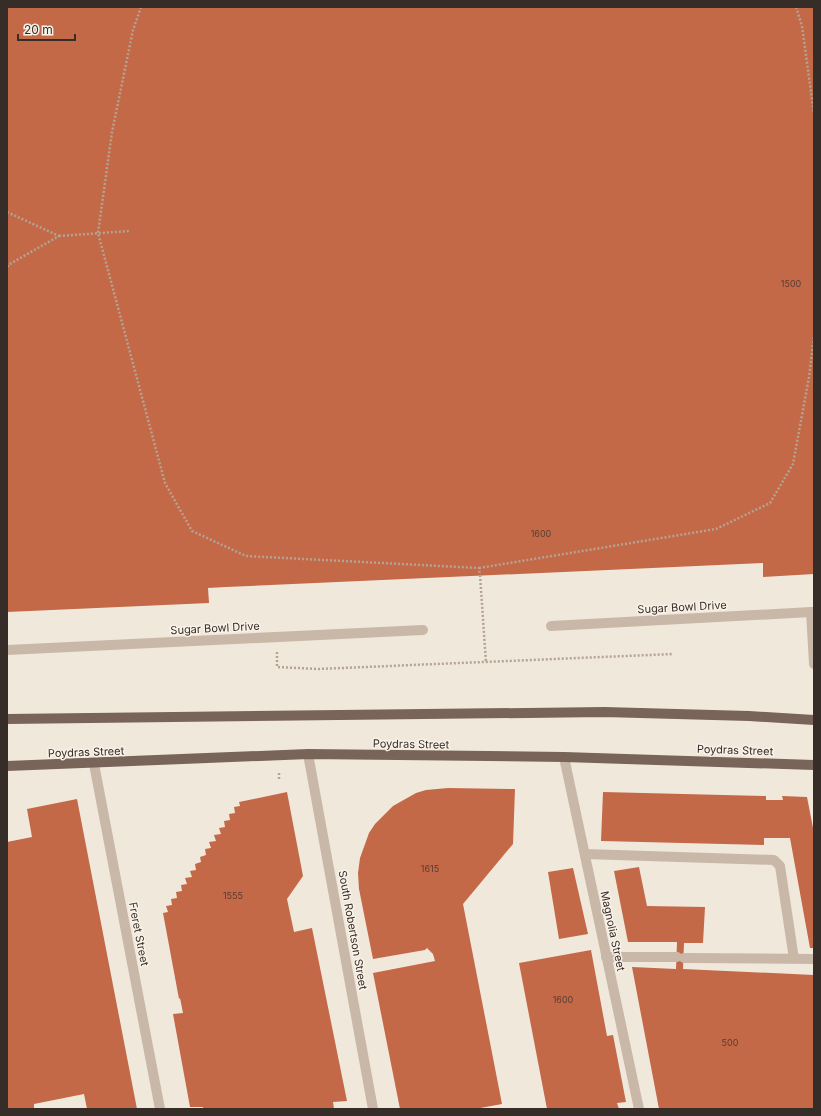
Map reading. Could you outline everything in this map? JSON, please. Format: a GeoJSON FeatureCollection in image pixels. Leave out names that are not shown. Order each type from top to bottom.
{"type":"FeatureCollection","features":[{"type":"Feature","properties":{"kind":"main road"},"geometry":{"type":"LineString","coordinates":[[7,719],[604,712],[748,716],[814,720]]}},
{"type":"Feature","properties":{"kind":"main road","name":"Poydras Street"},"geometry":{"type":"LineString","coordinates":[[7,766],[94,764],[308,754],[564,757],[814,765]]}},
{"type":"Feature","properties":{"kind":"street","name":"Sugar Bowl Drive"},"geometry":{"type":"LineString","coordinates":[[551,626],[813,612]]}},
{"type":"Feature","properties":{"kind":"street"},"geometry":{"type":"LineString","coordinates":[[813,612],[814,664]]}},
{"type":"Feature","properties":{"kind":"street","name":"Sugar Bowl Drive"},"geometry":{"type":"LineString","coordinates":[[7,650],[423,630]]}},
{"type":"Feature","properties":{"kind":"street","name":"South Robertson Street"},"geometry":{"type":"LineString","coordinates":[[308,754],[373,1109]]}},
{"type":"Feature","properties":{"kind":"street","name":"Magnolia Street"},"geometry":{"type":"LineString","coordinates":[[564,757],[639,1109]]}},
{"type":"Feature","properties":{"kind":"street","name":"Freret Street"},"geometry":{"type":"LineString","coordinates":[[94,764],[160,1109]]}},
{"type":"Feature","properties":{"kind":"street"},"geometry":{"type":"LineString","coordinates":[[585,854],[774,860],[780,866],[794,959]]}},
{"type":"Feature","properties":{"kind":"street"},"geometry":{"type":"LineString","coordinates":[[606,957],[814,959]]}},
{"type":"Feature","properties":{"kind":"path"},"geometry":{"type":"LineString","coordinates":[[141,7],[133,30],[112,132],[98,233],[165,483],[192,531],[246,556],[479,568],[716,529],[770,503],[793,464],[809,377],[814,337]]}},
{"type":"Feature","properties":{"kind":"path"},"geometry":{"type":"LineString","coordinates":[[796,7],[802,26],[814,114]]}},
{"type":"Feature","properties":{"kind":"path"},"geometry":{"type":"LineString","coordinates":[[7,212],[59,236]]}},
{"type":"Feature","properties":{"kind":"path"},"geometry":{"type":"LineString","coordinates":[[8,266],[59,236],[130,231]]}},
{"type":"Feature","properties":{"kind":"path"},"geometry":{"type":"LineString","coordinates":[[479,568],[486,663]]}},
{"type":"Feature","properties":{"kind":"path"},"geometry":{"type":"LineString","coordinates":[[277,637],[277,667],[318,669],[673,654]]}},
{"type":"Feature","properties":{"kind":"path"},"geometry":{"type":"LineString","coordinates":[[279,773],[279,781]]}},
{"type":"Feature","properties":{"kind":"building"},"geometry":{"type":"Polygon","coordinates":[[[7,7],[814,7],[814,574],[763,577],[763,563],[226,587],[208,588],[209,603],[7,612],[7,7]]]}},
{"type":"Feature","properties":{"kind":"building"},"geometry":{"type":"Polygon","coordinates":[[[448,788],[515,789],[513,844],[463,904],[502,1104],[475,1109],[400,1109],[373,973],[435,961],[433,954],[427,948],[425,950],[373,959],[359,889],[358,873],[360,858],[369,833],[375,824],[393,806],[416,793],[426,790],[448,788]]]}},
{"type":"Feature","properties":{"kind":"building"},"geometry":{"type":"Polygon","coordinates":[[[287,792],[303,876],[287,899],[294,932],[312,928],[347,1101],[333,1102],[334,1109],[203,1109],[203,1107],[190,1107],[173,1014],[183,1013],[163,913],[168,912],[166,906],[172,905],[171,899],[177,898],[176,892],[182,891],[181,885],[187,884],[185,878],[192,877],[190,871],[196,870],[195,864],[201,862],[200,857],[206,855],[205,849],[211,848],[209,842],[216,841],[214,835],[221,834],[219,828],[225,827],[224,821],[230,820],[229,814],[235,813],[234,807],[240,806],[239,802],[287,792]]]}},
{"type":"Feature","properties":{"kind":"building"},"geometry":{"type":"Polygon","coordinates":[[[603,792],[766,796],[766,800],[783,800],[782,796],[807,797],[814,833],[814,948],[810,948],[790,838],[764,838],[764,845],[601,841],[603,792]]]}},
{"type":"Feature","properties":{"kind":"building"},"geometry":{"type":"Polygon","coordinates":[[[77,799],[137,1109],[87,1109],[84,1094],[34,1104],[34,1109],[7,1109],[7,842],[32,837],[27,809],[77,799]]]}},
{"type":"Feature","properties":{"kind":"building"},"geometry":{"type":"Polygon","coordinates":[[[639,867],[647,906],[705,907],[703,943],[684,943],[683,969],[814,975],[814,1109],[659,1109],[632,967],[676,969],[677,942],[628,942],[614,871],[639,867]]]}},
{"type":"Feature","properties":{"kind":"building"},"geometry":{"type":"Polygon","coordinates":[[[573,868],[588,934],[559,939],[548,872],[573,868]]]}},
{"type":"Feature","properties":{"kind":"building"},"geometry":{"type":"Polygon","coordinates":[[[591,950],[607,1036],[613,1035],[626,1102],[617,1103],[619,1109],[547,1109],[519,963],[591,950]]]}}]}
